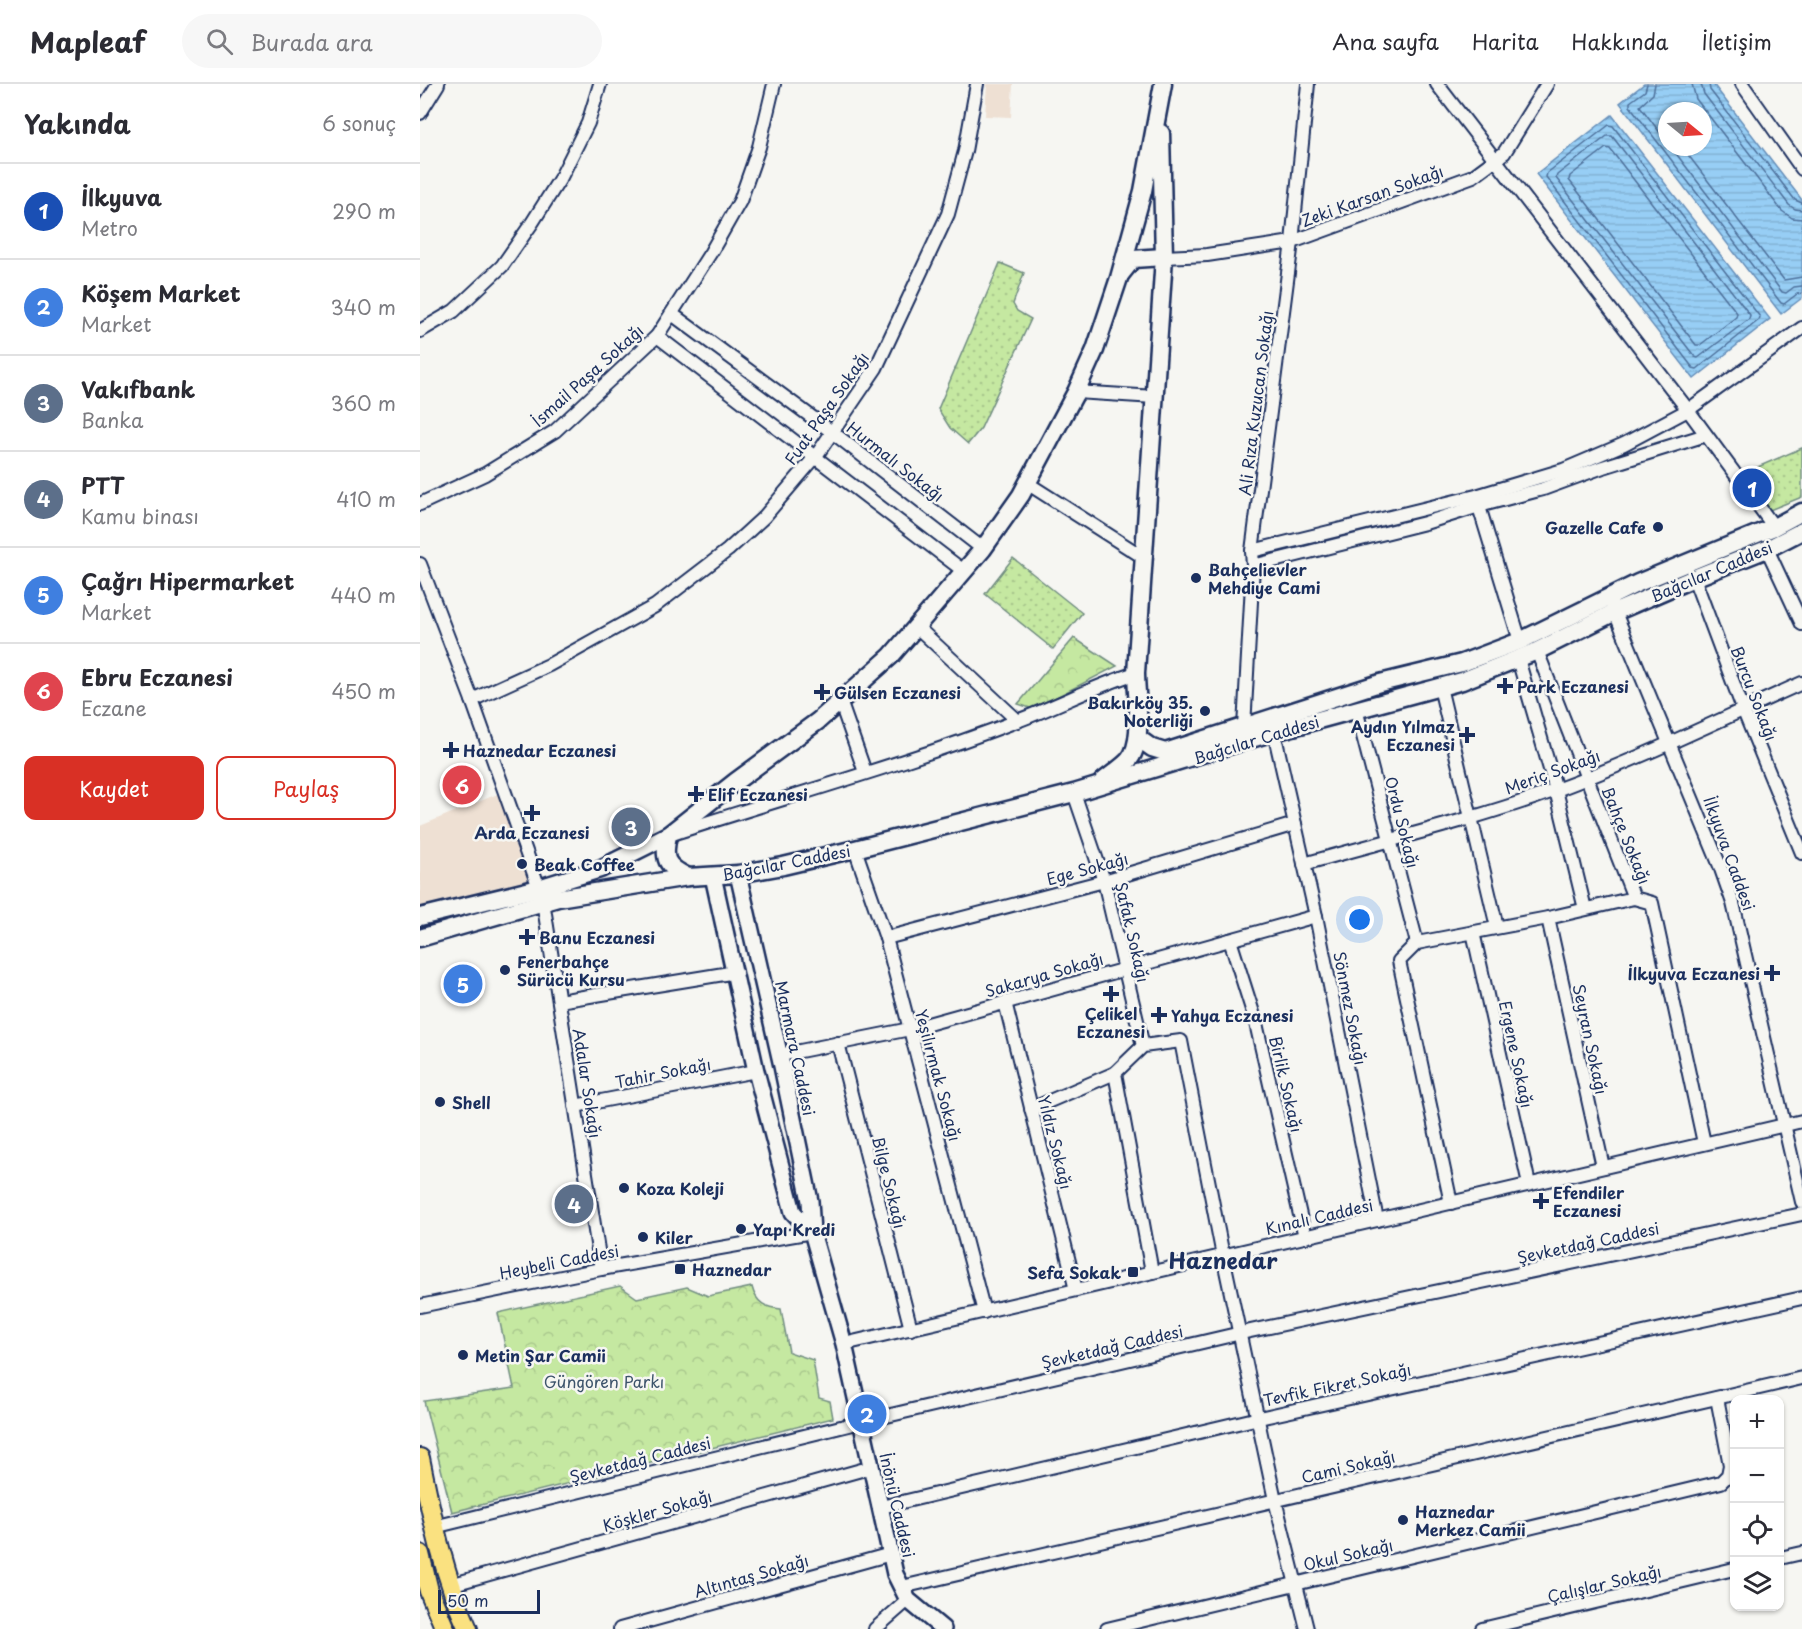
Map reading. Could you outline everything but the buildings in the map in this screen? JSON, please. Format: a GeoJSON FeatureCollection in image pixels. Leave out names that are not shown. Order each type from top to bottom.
{"type":"FeatureCollection","features":[{"type":"Feature","properties":{"kind":"main road"},"geometry":{"type":"LineString","coordinates":[[688,877],[670,867],[665,849],[668,835],[818,721],[891,656],[965,572],[1027,483],[1076,392],[1095,350],[1119,278],[1143,192],[1163,84]]}},
{"type":"Feature","properties":{"kind":"main road"},"geometry":{"type":"LineString","coordinates":[[1097,787],[1129,760],[1138,738],[1136,673],[1164,257],[1160,102]]}},
{"type":"Feature","properties":{"kind":"main road"},"geometry":{"type":"LineString","coordinates":[[1119,278],[1133,259],[1164,257]]}},
{"type":"Feature","properties":{"kind":"main road"},"geometry":{"type":"LineString","coordinates":[[1138,738],[1152,748],[1164,752],[1380,683],[1462,663],[1612,604],[1802,512]]}},
{"type":"Feature","properties":{"kind":"main road","name":"Bağcılar Caddesi"},"geometry":{"type":"LineString","coordinates":[[420,917],[541,895],[688,877],[738,874],[783,866],[1097,787],[1274,732],[1462,681],[1537,651],[1612,604],[1694,578],[1767,549],[1802,531]]}},
{"type":"Feature","properties":{"kind":"main road","name":"Bağcılar Caddesi"},"geometry":{"type":"LineString","coordinates":[[424,939],[541,895],[668,835]]}},
{"type":"Feature","properties":{"kind":"main road"},"geometry":{"type":"LineString","coordinates":[[420,1458],[439,1549],[450,1585],[468,1629]]}},
{"type":"Feature","properties":{"kind":"main road"},"geometry":{"type":"LineString","coordinates":[[420,1554],[429,1591],[444,1629]]}},
{"type":"Feature","properties":{"kind":"street"},"geometry":{"type":"LineString","coordinates":[[420,113],[438,84]]}},
{"type":"Feature","properties":{"kind":"street"},"geometry":{"type":"LineString","coordinates":[[420,331],[454,311],[502,266],[561,177],[588,123],[600,84]]}},
{"type":"Feature","properties":{"kind":"street","name":"İsmail Paşa Sokağı"},"geometry":{"type":"LineString","coordinates":[[420,504],[485,474],[555,430],[657,336],[711,252],[740,201],[759,147],[774,84]]}},
{"type":"Feature","properties":{"kind":"street","name":"Fuat Paşa Sokağı"},"geometry":{"type":"LineString","coordinates":[[472,699],[549,665],[655,606],[728,550],[764,517],[816,456],[876,368],[948,213],[965,151],[977,84]]}},
{"type":"Feature","properties":{"kind":"street","name":"Ali Rıza Kuzucan Sokağı"},"geometry":{"type":"LineString","coordinates":[[1244,727],[1252,551],[1292,242],[1308,84]]}},
{"type":"Feature","properties":{"kind":"street"},"geometry":{"type":"LineString","coordinates":[[1437,84],[1688,410],[1774,527]]}},
{"type":"Feature","properties":{"kind":"street","name":"Zeki Karsan Sokağı"},"geometry":{"type":"LineString","coordinates":[[1164,257],[1207,255],[1292,242],[1473,176],[1504,153],[1547,84]]}},
{"type":"Feature","properties":{"kind":"street"},"geometry":{"type":"LineString","coordinates":[[1742,84],[1802,169]]}},
{"type":"Feature","properties":{"kind":"street","name":"Hurmalı Sokağı"},"geometry":{"type":"LineString","coordinates":[[672,314],[832,432],[983,549]]}},
{"type":"Feature","properties":{"kind":"street"},"geometry":{"type":"LineString","coordinates":[[1253,567],[1425,523],[1624,444],[1688,410],[1802,328]]}},
{"type":"Feature","properties":{"kind":"street"},"geometry":{"type":"LineString","coordinates":[[657,336],[965,572]]}},
{"type":"Feature","properties":{"kind":"street"},"geometry":{"type":"LineString","coordinates":[[1076,392],[1155,397]]}},
{"type":"Feature","properties":{"kind":"street"},"geometry":{"type":"LineString","coordinates":[[1252,551],[1477,501],[1543,489],[1604,467],[1707,435]]}},
{"type":"Feature","properties":{"kind":"street"},"geometry":{"type":"LineString","coordinates":[[1027,483],[1143,557]]}},
{"type":"Feature","properties":{"kind":"street"},"geometry":{"type":"LineString","coordinates":[[1477,501],[1520,641]]}},
{"type":"Feature","properties":{"kind":"street"},"geometry":{"type":"LineString","coordinates":[[1767,549],[1802,624]]}},
{"type":"Feature","properties":{"kind":"street","name":"Adalar Sokağı"},"geometry":{"type":"LineString","coordinates":[[420,564],[472,699],[541,895],[601,1269]]}},
{"type":"Feature","properties":{"kind":"street","name":"Burcu Sokağı"},"geometry":{"type":"LineString","coordinates":[[1694,578],[1743,709],[1802,853]]}},
{"type":"Feature","properties":{"kind":"street","name":"İlkyuva Caddesi"},"geometry":{"type":"LineString","coordinates":[[1612,604],[1720,866],[1733,903],[1802,1202]]}},
{"type":"Feature","properties":{"kind":"street"},"geometry":{"type":"LineString","coordinates":[[917,627],[1018,721]]}},
{"type":"Feature","properties":{"kind":"street","name":"Bahçe Sokağı"},"geometry":{"type":"LineString","coordinates":[[1537,651],[1634,898]]}},
{"type":"Feature","properties":{"kind":"street"},"geometry":{"type":"LineString","coordinates":[[1518,659],[1556,790],[1585,909]]}},
{"type":"Feature","properties":{"kind":"street","name":"Bağcılar Caddesi"},"geometry":{"type":"LineString","coordinates":[[668,835],[1018,721],[1136,673]]}},
{"type":"Feature","properties":{"kind":"street","name":"Meriç Sokağı"},"geometry":{"type":"LineString","coordinates":[[1304,864],[1556,790],[1669,743],[1802,683]]}},
{"type":"Feature","properties":{"kind":"street"},"geometry":{"type":"LineString","coordinates":[[1440,687],[1497,927]]}},
{"type":"Feature","properties":{"kind":"street"},"geometry":{"type":"LineString","coordinates":[[840,701],[865,772]]}},
{"type":"Feature","properties":{"kind":"street","name":"Ordu Sokağı"},"geometry":{"type":"LineString","coordinates":[[1356,709],[1417,944]]}},
{"type":"Feature","properties":{"kind":"street","name":"Sönmez Sokağı"},"geometry":{"type":"LineString","coordinates":[[1274,732],[1316,916],[1377,1220]]}},
{"type":"Feature","properties":{"kind":"street","name":"Şafak Sokağı"},"geometry":{"type":"LineString","coordinates":[[1074,793],[1104,881],[1143,1046]]}},
{"type":"Feature","properties":{"kind":"street","name":"Ege Sokağı"},"geometry":{"type":"LineString","coordinates":[[886,938],[1104,881],[1295,824]]}},
{"type":"Feature","properties":{"kind":"street","name":"Yeşilırmak Sokağı"},"geometry":{"type":"LineString","coordinates":[[855,849],[886,938],[984,1312]]}},
{"type":"Feature","properties":{"kind":"street","name":"Marmara Caddesi"},"geometry":{"type":"LineString","coordinates":[[738,874],[780,1054],[810,1201],[812,1232]]}},
{"type":"Feature","properties":{"kind":"street"},"geometry":{"type":"LineString","coordinates":[[713,876],[756,1071],[793,1212],[812,1232]]}},
{"type":"Feature","properties":{"kind":"street"},"geometry":{"type":"LineString","coordinates":[[1451,1203],[1400,961],[1417,944],[1634,898],[1652,903],[1704,1143]]}},
{"type":"Feature","properties":{"kind":"street","name":"Sakarya Sokağı"},"geometry":{"type":"LineString","coordinates":[[780,1054],[910,1029],[1316,916]]}},
{"type":"Feature","properties":{"kind":"street","name":"Seyran Sokağı"},"geometry":{"type":"LineString","coordinates":[[1548,918],[1603,1167]]}},
{"type":"Feature","properties":{"kind":"street","name":"Ergene Sokağı"},"geometry":{"type":"LineString","coordinates":[[1473,932],[1529,1184]]}},
{"type":"Feature","properties":{"kind":"street","name":"Birlik Sokağı"},"geometry":{"type":"LineString","coordinates":[[1230,940],[1255,1019],[1305,1237]]}},
{"type":"Feature","properties":{"kind":"street"},"geometry":{"type":"LineString","coordinates":[[559,1001],[736,972]]}},
{"type":"Feature","properties":{"kind":"street","name":"Yıldız Sokağı"},"geometry":{"type":"LineString","coordinates":[[1005,1002],[1076,1290]]}},
{"type":"Feature","properties":{"kind":"street"},"geometry":{"type":"LineString","coordinates":[[1031,1109],[1115,1073],[1143,1046],[1181,1041],[1223,1256],[1275,1500],[1307,1629]]}},
{"type":"Feature","properties":{"kind":"street","name":"Bilge Sokağı"},"geometry":{"type":"LineString","coordinates":[[838,1043],[911,1329]]}},
{"type":"Feature","properties":{"kind":"street","name":"Tahir Sokağı"},"geometry":{"type":"LineString","coordinates":[[575,1106],[756,1071]]}},
{"type":"Feature","properties":{"kind":"street"},"geometry":{"type":"LineString","coordinates":[[1115,1073],[1152,1272]]}},
{"type":"Feature","properties":{"kind":"street","name":"Kınalı Caddesi"},"geometry":{"type":"LineString","coordinates":[[844,1344],[1802,1121]]}},
{"type":"Feature","properties":{"kind":"street","name":"Şevketdağ Caddesi"},"geometry":{"type":"LineString","coordinates":[[434,1527],[861,1422],[1241,1333],[1802,1214]]}},
{"type":"Feature","properties":{"kind":"street","name":"Heybeli Caddesi"},"geometry":{"type":"LineString","coordinates":[[420,1306],[601,1269],[812,1232]]}},
{"type":"Feature","properties":{"kind":"street","name":"İnönü Caddesi"},"geometry":{"type":"LineString","coordinates":[[812,1232],[844,1344],[895,1574],[905,1593],[943,1629]]}},
{"type":"Feature","properties":{"kind":"street","name":"Tevfik Fikret Sokağı"},"geometry":{"type":"LineString","coordinates":[[880,1507],[1258,1418],[1802,1299]]}},
{"type":"Feature","properties":{"kind":"street","name":"Cami Sokağı"},"geometry":{"type":"LineString","coordinates":[[905,1593],[1275,1500],[1802,1378]]}},
{"type":"Feature","properties":{"kind":"street","name":"Okul Sokağı"},"geometry":{"type":"LineString","coordinates":[[1107,1629],[1721,1482],[1728,1475],[1730,1465],[1717,1398]]}},
{"type":"Feature","properties":{"kind":"street","name":"Köşkler Sokağı"},"geometry":{"type":"LineString","coordinates":[[450,1585],[872,1467]]}},
{"type":"Feature","properties":{"kind":"street"},"geometry":{"type":"LineString","coordinates":[[1784,1557],[1802,1553]]}},
{"type":"Feature","properties":{"kind":"street","name":"Altıntaş Sokağı"},"geometry":{"type":"LineString","coordinates":[[620,1629],[891,1554]]}},
{"type":"Feature","properties":{"kind":"street","name":"Çalışlar Sokağı"},"geometry":{"type":"LineString","coordinates":[[1482,1629],[1730,1570]]}},
{"type":"Feature","properties":{"kind":"street"},"geometry":{"type":"LineString","coordinates":[[875,1629],[905,1593]]}},
{"type":"Feature","properties":{"kind":"shaded area"},"geometry":{"type":"Polygon","coordinates":[[[987,84],[1013,84],[1011,117],[985,116],[987,84]]]}},
{"type":"Feature","properties":{"kind":"shaded area"},"geometry":{"type":"Polygon","coordinates":[[[500,793],[534,879],[428,909],[420,909],[420,826],[500,793]]]}},
{"type":"Feature","properties":{"kind":"green space"},"geometry":{"type":"Polygon","coordinates":[[[1000,263],[1024,273],[1013,304],[1017,311],[1031,319],[981,428],[968,444],[950,428],[938,409],[1000,263]]]}},
{"type":"Feature","properties":{"kind":"green space"},"geometry":{"type":"Polygon","coordinates":[[[1802,448],[1802,497],[1767,511],[1739,475],[1802,448]]]}},
{"type":"Feature","properties":{"kind":"green space"},"geometry":{"type":"Polygon","coordinates":[[[1013,558],[1082,613],[1053,649],[985,594],[1013,558]]]}},
{"type":"Feature","properties":{"kind":"green space"},"geometry":{"type":"Polygon","coordinates":[[[1074,638],[1117,666],[1033,709],[1018,704],[1074,638]]]}},
{"type":"Feature","properties":{"kind":"green space","name":"Güngören Parkı"},"geometry":{"type":"Polygon","coordinates":[[[620,1286],[637,1298],[687,1287],[708,1296],[752,1287],[762,1304],[781,1309],[789,1352],[813,1360],[819,1398],[830,1401],[833,1418],[452,1512],[424,1401],[514,1388],[498,1313],[620,1286]]]}},
{"type":"Feature","properties":{"kind":"water"},"geometry":{"type":"Polygon","coordinates":[[[1644,84],[1713,84],[1802,200],[1802,298],[1781,314],[1660,156],[1712,156],[1712,102],[1658,102],[1658,153],[1620,103],[1644,84]]]}},
{"type":"Feature","properties":{"kind":"water"},"geometry":{"type":"Polygon","coordinates":[[[1612,115],[1770,319],[1694,379],[1536,174],[1612,115]]]}},
{"type":"Feature","properties":{"kind":"place","name":"İlkyuva"},"geometry":{"type":"Point","coordinates":[1752,488]}},
{"type":"Feature","properties":{"kind":"place","name":"Gazelle Cafe"},"geometry":{"type":"Point","coordinates":[1658,527]}},
{"type":"Feature","properties":{"kind":"place","name":"Bahçelievler Mehdiye Cami"},"geometry":{"type":"Point","coordinates":[1196,578]}},
{"type":"Feature","properties":{"kind":"place","name":"Park Eczanesi"},"geometry":{"type":"Point","coordinates":[1505,686]}},
{"type":"Feature","properties":{"kind":"place","name":"Gülsen Eczanesi"},"geometry":{"type":"Point","coordinates":[822,692]}},
{"type":"Feature","properties":{"kind":"place","name":"Bakırköy 35. Noterliği"},"geometry":{"type":"Point","coordinates":[1205,711]}},
{"type":"Feature","properties":{"kind":"place","name":"Aydın Yılmaz Eczanesi"},"geometry":{"type":"Point","coordinates":[1467,735]}},
{"type":"Feature","properties":{"kind":"place","name":"Haznedar Eczanesi"},"geometry":{"type":"Point","coordinates":[451,750]}},
{"type":"Feature","properties":{"kind":"place","name":"Ebru Eczanesi"},"geometry":{"type":"Point","coordinates":[462,785]}},
{"type":"Feature","properties":{"kind":"place","name":"Elif Eczanesi"},"geometry":{"type":"Point","coordinates":[696,794]}},
{"type":"Feature","properties":{"kind":"place","name":"Arda Eczanesi"},"geometry":{"type":"Point","coordinates":[532,813]}},
{"type":"Feature","properties":{"kind":"place","name":"Vakıfbank"},"geometry":{"type":"Point","coordinates":[631,827]}},
{"type":"Feature","properties":{"kind":"place","name":"Beak Coffee"},"geometry":{"type":"Point","coordinates":[522,864]}},
{"type":"Feature","properties":{"kind":"place","name":"Banu Eczanesi"},"geometry":{"type":"Point","coordinates":[527,937]}},
{"type":"Feature","properties":{"kind":"place","name":"Fenerbahçe Sürücü Kursu"},"geometry":{"type":"Point","coordinates":[505,970]}},
{"type":"Feature","properties":{"kind":"place","name":"İlkyuva Eczanesi"},"geometry":{"type":"Point","coordinates":[1772,973]}},
{"type":"Feature","properties":{"kind":"place","name":"Çağrı Hipermarket"},"geometry":{"type":"Point","coordinates":[463,984]}},
{"type":"Feature","properties":{"kind":"place","name":"Çelikel Eczanesi"},"geometry":{"type":"Point","coordinates":[1111,994]}},
{"type":"Feature","properties":{"kind":"place","name":"Yahya Eczanesi"},"geometry":{"type":"Point","coordinates":[1159,1015]}},
{"type":"Feature","properties":{"kind":"place","name":"Shell"},"geometry":{"type":"Point","coordinates":[440,1102]}},
{"type":"Feature","properties":{"kind":"place","name":"Koza Koleji"},"geometry":{"type":"Point","coordinates":[624,1188]}},
{"type":"Feature","properties":{"kind":"place","name":"Efendiler Eczanesi"},"geometry":{"type":"Point","coordinates":[1541,1201]}},
{"type":"Feature","properties":{"kind":"place","name":"PTT"},"geometry":{"type":"Point","coordinates":[574,1204]}},
{"type":"Feature","properties":{"kind":"place","name":"Yapı Kredi"},"geometry":{"type":"Point","coordinates":[741,1229]}},
{"type":"Feature","properties":{"kind":"place","name":"Kiler"},"geometry":{"type":"Point","coordinates":[643,1237]}},
{"type":"Feature","properties":{"kind":"place","name":"Haznedar"},"geometry":{"type":"Point","coordinates":[680,1269]}},
{"type":"Feature","properties":{"kind":"place","name":"Sefa Sokak"},"geometry":{"type":"Point","coordinates":[1133,1272]}},
{"type":"Feature","properties":{"kind":"place","name":"Metin Şar Camii"},"geometry":{"type":"Point","coordinates":[463,1355]}},
{"type":"Feature","properties":{"kind":"place","name":"Köşem Market"},"geometry":{"type":"Point","coordinates":[867,1414]}},
{"type":"Feature","properties":{"kind":"place","name":"Haznedar Merkez Camii"},"geometry":{"type":"Point","coordinates":[1403,1520]}},
{"type":"Feature","properties":{"kind":"district","name":"Haznedar"},"geometry":{"type":"Point","coordinates":[1223,1259]}}]}
